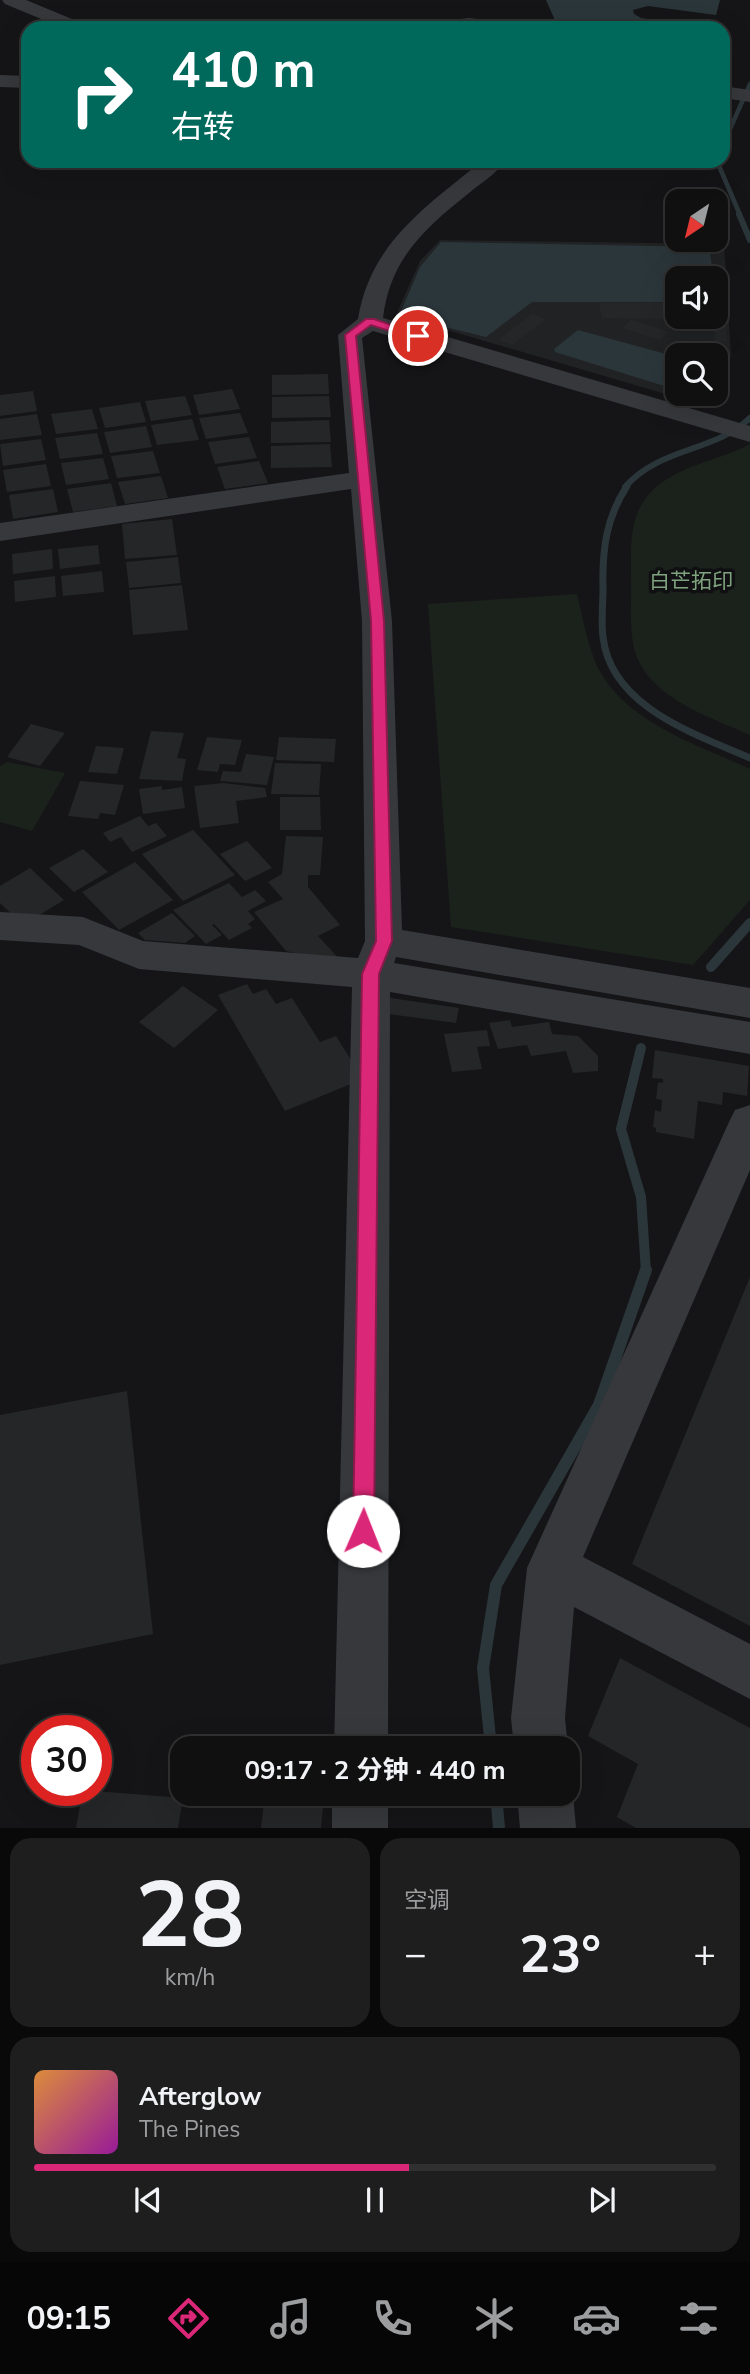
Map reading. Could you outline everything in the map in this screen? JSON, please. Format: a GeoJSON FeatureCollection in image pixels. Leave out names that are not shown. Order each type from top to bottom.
{"type":"FeatureCollection","features":[{"type":"Feature","properties":{"kind":"street"},"geometry":{"type":"LineString","coordinates":[[11,0],[61,21]]}},
{"type":"Feature","properties":{"kind":"street"},"geometry":{"type":"LineString","coordinates":[[0,81],[21,82]]}},
{"type":"Feature","properties":{"kind":"street"},"geometry":{"type":"LineString","coordinates":[[370,322],[371,298],[390,257],[409,233],[487,168]]}},
{"type":"Feature","properties":{"kind":"street"},"geometry":{"type":"LineString","coordinates":[[361,1736],[377,958],[377,621],[350,335],[370,322],[750,434]]}},
{"type":"Feature","properties":{"kind":"street"},"geometry":{"type":"LineString","coordinates":[[0,532],[364,479]]}},
{"type":"Feature","properties":{"kind":"street"},"geometry":{"type":"LineString","coordinates":[[0,926],[83,931],[139,955],[377,958],[750,1003]]}},
{"type":"Feature","properties":{"kind":"street"},"geometry":{"type":"LineString","coordinates":[[377,958],[750,1038]]}},
{"type":"Feature","properties":{"kind":"street"},"geometry":{"type":"LineString","coordinates":[[540,1736],[538,1718],[552,1568],[736,1191],[750,1122]]}},
{"type":"Feature","properties":{"kind":"street"},"geometry":{"type":"LineString","coordinates":[[552,1568],[750,1672]]}},
{"type":"Feature","properties":{"kind":"street"},"geometry":{"type":"LineString","coordinates":[[360,1806],[360,1828]]}},
{"type":"Feature","properties":{"kind":"street"},"geometry":{"type":"LineString","coordinates":[[546,1806],[548,1828]]}},
{"type":"Feature","properties":{"kind":"shaded area"},"geometry":{"type":"Polygon","coordinates":[[[546,0],[720,0],[716,15],[648,6],[633,10],[634,14],[660,21],[555,21],[546,0]]]}},
{"type":"Feature","properties":{"kind":"shaded area"},"geometry":{"type":"Polygon","coordinates":[[[440,240],[665,243],[665,252],[725,252],[725,266],[665,266],[665,329],[728,329],[728,307],[731,355],[728,361],[728,343],[665,343],[665,394],[396,315],[420,261],[440,240]]]}},
{"type":"Feature","properties":{"kind":"shaded area"},"geometry":{"type":"Polygon","coordinates":[[[441,242],[665,246],[665,252],[710,252],[712,266],[665,266],[665,302],[532,302],[486,337],[399,316],[420,267],[441,242]]]}},
{"type":"Feature","properties":{"kind":"shaded area"},"geometry":{"type":"Polygon","coordinates":[[[578,330],[665,354],[665,386],[555,352],[554,349],[578,330]]]}},
{"type":"Feature","properties":{"kind":"green space","name":"白芒拓印"},"geometry":{"type":"Polygon","coordinates":[[[750,444],[750,735],[679,702],[649,677],[639,661],[633,643],[631,617],[631,542],[638,511],[650,493],[661,483],[685,469],[750,444]]]}},
{"type":"Feature","properties":{"kind":"green space"},"geometry":{"type":"Polygon","coordinates":[[[577,594],[597,666],[609,686],[625,703],[664,730],[750,769],[750,900],[693,965],[451,927],[428,604],[577,594]]]}},
{"type":"Feature","properties":{"kind":"green space"},"geometry":{"type":"Polygon","coordinates":[[[7,762],[65,773],[32,831],[0,822],[0,766],[7,762]]]}},
{"type":"Feature","properties":{"kind":"building"},"geometry":{"type":"Polygon","coordinates":[[[599,303],[665,303],[665,319],[602,318],[599,303]]]}},
{"type":"Feature","properties":{"kind":"building"},"geometry":{"type":"Polygon","coordinates":[[[532,314],[546,319],[512,345],[498,340],[532,314]]]}},
{"type":"Feature","properties":{"kind":"building"},"geometry":{"type":"Polygon","coordinates":[[[631,320],[669,332],[659,340],[622,328],[631,320]]]}},
{"type":"Feature","properties":{"kind":"building"},"geometry":{"type":"Polygon","coordinates":[[[714,329],[726,329],[727,342],[715,341],[714,329]]]}},
{"type":"Feature","properties":{"kind":"building"},"geometry":{"type":"Polygon","coordinates":[[[328,374],[329,394],[272,395],[272,375],[328,374]]]}},
{"type":"Feature","properties":{"kind":"building"},"geometry":{"type":"Polygon","coordinates":[[[232,389],[240,409],[199,415],[193,395],[232,389]]]}},
{"type":"Feature","properties":{"kind":"building"},"geometry":{"type":"Polygon","coordinates":[[[33,391],[37,411],[0,416],[0,395],[33,391]]]}},
{"type":"Feature","properties":{"kind":"building"},"geometry":{"type":"Polygon","coordinates":[[[185,396],[192,415],[151,421],[145,401],[185,396]]]}},
{"type":"Feature","properties":{"kind":"building"},"geometry":{"type":"Polygon","coordinates":[[[329,396],[331,417],[272,418],[272,397],[329,396]]]}},
{"type":"Feature","properties":{"kind":"building"},"geometry":{"type":"Polygon","coordinates":[[[140,402],[146,422],[105,428],[99,408],[140,402]]]}},
{"type":"Feature","properties":{"kind":"building"},"geometry":{"type":"Polygon","coordinates":[[[92,409],[98,429],[56,434],[51,414],[92,409]]]}},
{"type":"Feature","properties":{"kind":"building"},"geometry":{"type":"Polygon","coordinates":[[[240,413],[248,433],[206,439],[199,418],[240,413]]]}},
{"type":"Feature","properties":{"kind":"building"},"geometry":{"type":"Polygon","coordinates":[[[37,414],[42,435],[0,440],[0,419],[37,414]]]}},
{"type":"Feature","properties":{"kind":"building"},"geometry":{"type":"Polygon","coordinates":[[[192,419],[199,440],[157,445],[151,425],[192,419]]]}},
{"type":"Feature","properties":{"kind":"building"},"geometry":{"type":"Polygon","coordinates":[[[329,420],[331,442],[271,443],[271,422],[329,420]]]}},
{"type":"Feature","properties":{"kind":"building"},"geometry":{"type":"Polygon","coordinates":[[[146,426],[152,447],[110,453],[104,432],[146,426]]]}},
{"type":"Feature","properties":{"kind":"building"},"geometry":{"type":"Polygon","coordinates":[[[97,433],[103,454],[60,459],[55,438],[97,433]]]}},
{"type":"Feature","properties":{"kind":"building"},"geometry":{"type":"Polygon","coordinates":[[[249,437],[257,458],[215,464],[208,442],[249,437]]]}},
{"type":"Feature","properties":{"kind":"building"},"geometry":{"type":"Polygon","coordinates":[[[41,439],[46,460],[3,466],[0,444],[41,439]]]}},
{"type":"Feature","properties":{"kind":"building"},"geometry":{"type":"Polygon","coordinates":[[[330,444],[332,467],[271,468],[271,446],[330,444]]]}},
{"type":"Feature","properties":{"kind":"building"},"geometry":{"type":"Polygon","coordinates":[[[153,451],[160,473],[117,478],[111,456],[153,451]]]}},
{"type":"Feature","properties":{"kind":"building"},"geometry":{"type":"Polygon","coordinates":[[[103,458],[109,479],[66,485],[61,463],[103,458]]]}},
{"type":"Feature","properties":{"kind":"building"},"geometry":{"type":"Polygon","coordinates":[[[259,461],[268,483],[225,489],[217,467],[259,461]]]}},
{"type":"Feature","properties":{"kind":"building"},"geometry":{"type":"Polygon","coordinates":[[[46,464],[51,486],[7,492],[3,470],[46,464]]]}},
{"type":"Feature","properties":{"kind":"building"},"geometry":{"type":"Polygon","coordinates":[[[161,476],[168,498],[125,504],[118,482],[161,476]]]}},
{"type":"Feature","properties":{"kind":"building"},"geometry":{"type":"Polygon","coordinates":[[[111,483],[117,506],[73,512],[67,489],[111,483]]]}},
{"type":"Feature","properties":{"kind":"building"},"geometry":{"type":"Polygon","coordinates":[[[53,489],[58,512],[13,519],[9,495],[53,489]]]}},
{"type":"Feature","properties":{"kind":"building"},"geometry":{"type":"Polygon","coordinates":[[[172,519],[177,555],[125,559],[122,524],[172,519]]]}},
{"type":"Feature","properties":{"kind":"building"},"geometry":{"type":"Polygon","coordinates":[[[98,545],[100,564],[60,569],[58,549],[98,545]]]}},
{"type":"Feature","properties":{"kind":"building"},"geometry":{"type":"Polygon","coordinates":[[[52,549],[53,569],[13,574],[12,554],[52,549]]]}},
{"type":"Feature","properties":{"kind":"building"},"geometry":{"type":"Polygon","coordinates":[[[178,557],[181,583],[129,588],[126,562],[178,557]]]}},
{"type":"Feature","properties":{"kind":"building"},"geometry":{"type":"Polygon","coordinates":[[[102,571],[104,592],[63,596],[61,576],[102,571]]]}},
{"type":"Feature","properties":{"kind":"building"},"geometry":{"type":"Polygon","coordinates":[[[55,576],[56,597],[15,602],[14,581],[55,576]]]}},
{"type":"Feature","properties":{"kind":"building"},"geometry":{"type":"Polygon","coordinates":[[[182,585],[188,630],[133,635],[129,590],[182,585]]]}},
{"type":"Feature","properties":{"kind":"building"},"geometry":{"type":"Polygon","coordinates":[[[31,724],[65,733],[40,766],[7,757],[31,724]]]}},
{"type":"Feature","properties":{"kind":"building"},"geometry":{"type":"Polygon","coordinates":[[[151,731],[184,733],[177,758],[186,759],[182,781],[139,779],[151,731]]]}},
{"type":"Feature","properties":{"kind":"building"},"geometry":{"type":"Polygon","coordinates":[[[207,737],[242,740],[235,765],[220,764],[218,772],[197,770],[207,737]]]}},
{"type":"Feature","properties":{"kind":"building"},"geometry":{"type":"Polygon","coordinates":[[[279,737],[336,739],[334,762],[276,760],[279,737]]]}},
{"type":"Feature","properties":{"kind":"building"},"geometry":{"type":"Polygon","coordinates":[[[96,746],[124,748],[117,774],[88,772],[96,746]]]}},
{"type":"Feature","properties":{"kind":"building"},"geometry":{"type":"Polygon","coordinates":[[[246,754],[274,757],[267,785],[220,781],[223,771],[241,772],[246,754]]]}},
{"type":"Feature","properties":{"kind":"building"},"geometry":{"type":"Polygon","coordinates":[[[275,763],[321,764],[319,795],[271,794],[275,763]]]}},
{"type":"Feature","properties":{"kind":"building"},"geometry":{"type":"Polygon","coordinates":[[[80,781],[124,785],[115,815],[100,813],[98,819],[68,816],[80,781]]]}},
{"type":"Feature","properties":{"kind":"building"},"geometry":{"type":"Polygon","coordinates":[[[224,783],[265,788],[267,797],[236,801],[239,823],[200,828],[194,786],[224,783]]]}},
{"type":"Feature","properties":{"kind":"building"},"geometry":{"type":"Polygon","coordinates":[[[162,786],[162,790],[182,787],[185,808],[143,814],[139,789],[162,786]]]}},
{"type":"Feature","properties":{"kind":"building"},"geometry":{"type":"Polygon","coordinates":[[[280,797],[320,797],[321,830],[280,830],[280,797]]]}},
{"type":"Feature","properties":{"kind":"building"},"geometry":{"type":"Polygon","coordinates":[[[140,816],[148,826],[156,823],[167,836],[132,852],[121,837],[110,842],[103,833],[140,816]]]}},
{"type":"Feature","properties":{"kind":"building"},"geometry":{"type":"Polygon","coordinates":[[[193,830],[235,875],[183,901],[142,854],[193,830]]]}},
{"type":"Feature","properties":{"kind":"building"},"geometry":{"type":"Polygon","coordinates":[[[286,836],[323,837],[320,875],[308,875],[308,887],[340,925],[318,936],[343,963],[286,951],[254,912],[283,899],[268,882],[282,874],[286,836]]]}},
{"type":"Feature","properties":{"kind":"building"},"geometry":{"type":"Polygon","coordinates":[[[247,841],[272,868],[245,881],[220,854],[247,841]]]}},
{"type":"Feature","properties":{"kind":"building"},"geometry":{"type":"Polygon","coordinates":[[[83,849],[108,872],[74,892],[49,868],[83,849]]]}},
{"type":"Feature","properties":{"kind":"building"},"geometry":{"type":"Polygon","coordinates":[[[135,862],[173,900],[119,930],[82,892],[135,862]]]}},
{"type":"Feature","properties":{"kind":"building"},"geometry":{"type":"Polygon","coordinates":[[[30,868],[64,900],[23,925],[0,903],[0,886],[30,868]]]}},
{"type":"Feature","properties":{"kind":"building"},"geometry":{"type":"Polygon","coordinates":[[[229,883],[242,897],[255,890],[266,901],[248,911],[255,919],[248,924],[252,928],[229,940],[214,924],[212,925],[222,935],[206,944],[173,910],[229,883]]]}},
{"type":"Feature","properties":{"kind":"building"},"geometry":{"type":"Polygon","coordinates":[[[172,913],[195,936],[185,943],[145,940],[138,933],[172,913]]]}},
{"type":"Feature","properties":{"kind":"building"},"geometry":{"type":"Polygon","coordinates":[[[247,984],[253,994],[266,989],[276,1004],[292,998],[320,1042],[336,1036],[363,1079],[285,1111],[218,995],[247,984]]]}},
{"type":"Feature","properties":{"kind":"building"},"geometry":{"type":"Polygon","coordinates":[[[183,986],[218,1010],[174,1048],[139,1022],[183,986]]]}},
{"type":"Feature","properties":{"kind":"building"},"geometry":{"type":"Polygon","coordinates":[[[377,996],[459,1008],[456,1023],[373,1012],[377,996]]]}},
{"type":"Feature","properties":{"kind":"building"},"geometry":{"type":"Polygon","coordinates":[[[510,1020],[512,1027],[549,1022],[552,1034],[578,1036],[598,1056],[598,1071],[573,1073],[566,1051],[531,1056],[527,1045],[498,1049],[489,1023],[510,1020]]]}},
{"type":"Feature","properties":{"kind":"building"},"geometry":{"type":"Polygon","coordinates":[[[487,1030],[490,1046],[477,1047],[482,1069],[452,1072],[444,1034],[487,1030]]]}},
{"type":"Feature","properties":{"kind":"building"},"geometry":{"type":"Polygon","coordinates":[[[655,1050],[749,1066],[747,1096],[723,1092],[722,1105],[698,1101],[694,1139],[656,1132],[653,1127],[655,1110],[661,1112],[662,1100],[656,1099],[658,1082],[663,1083],[663,1079],[652,1078],[655,1050]]]}},
{"type":"Feature","properties":{"kind":"building"},"geometry":{"type":"Polygon","coordinates":[[[750,1277],[750,1626],[632,1564],[750,1277]]]}},
{"type":"Feature","properties":{"kind":"building"},"geometry":{"type":"Polygon","coordinates":[[[127,1391],[153,1634],[0,1665],[0,1415],[127,1391]]]}},
{"type":"Feature","properties":{"kind":"building"},"geometry":{"type":"Polygon","coordinates":[[[620,1658],[750,1728],[750,1828],[636,1828],[617,1817],[638,1764],[588,1736],[620,1658]]]}},
{"type":"Feature","properties":{"kind":"building"},"geometry":{"type":"Polygon","coordinates":[[[112,1792],[170,1797],[170,1806],[182,1806],[178,1828],[76,1828],[80,1806],[112,1806],[112,1792]]]}},
{"type":"Feature","properties":{"kind":"building"},"geometry":{"type":"Polygon","coordinates":[[[264,1806],[323,1806],[321,1828],[261,1828],[264,1806]]]}},
{"type":"Feature","properties":{"kind":"waterway"},"geometry":{"type":"LineString","coordinates":[[730,129],[750,84]]}},
{"type":"Feature","properties":{"kind":"waterway"},"geometry":{"type":"LineString","coordinates":[[720,168],[740,215]]}},
{"type":"Feature","properties":{"kind":"waterway"},"geometry":{"type":"LineString","coordinates":[[739,214],[750,240]]}},
{"type":"Feature","properties":{"kind":"waterway"},"geometry":{"type":"LineString","coordinates":[[625,487],[654,464],[721,437],[750,418]]}},
{"type":"Feature","properties":{"kind":"waterway"},"geometry":{"type":"LineString","coordinates":[[627,486],[614,510],[605,548],[602,625],[609,661],[622,682],[639,700],[659,715],[681,728],[750,758]]}},
{"type":"Feature","properties":{"kind":"waterway"},"geometry":{"type":"LineString","coordinates":[[711,967],[750,923]]}},
{"type":"Feature","properties":{"kind":"waterway"},"geometry":{"type":"LineString","coordinates":[[641,1048],[621,1129],[641,1197],[646,1270]]}},
{"type":"Feature","properties":{"kind":"waterway"},"geometry":{"type":"LineString","coordinates":[[490,1736],[483,1668],[496,1585],[599,1405],[646,1270]]}},
{"type":"Feature","properties":{"kind":"waterway"},"geometry":{"type":"LineString","coordinates":[[497,1806],[499,1828]]}},
{"type":"Feature","properties":{"kind":"route"},"geometry":{"type":"LineString","coordinates":[[363,1531],[370,974],[384,941],[377,621],[350,335],[370,322],[418,336]]}}]}
